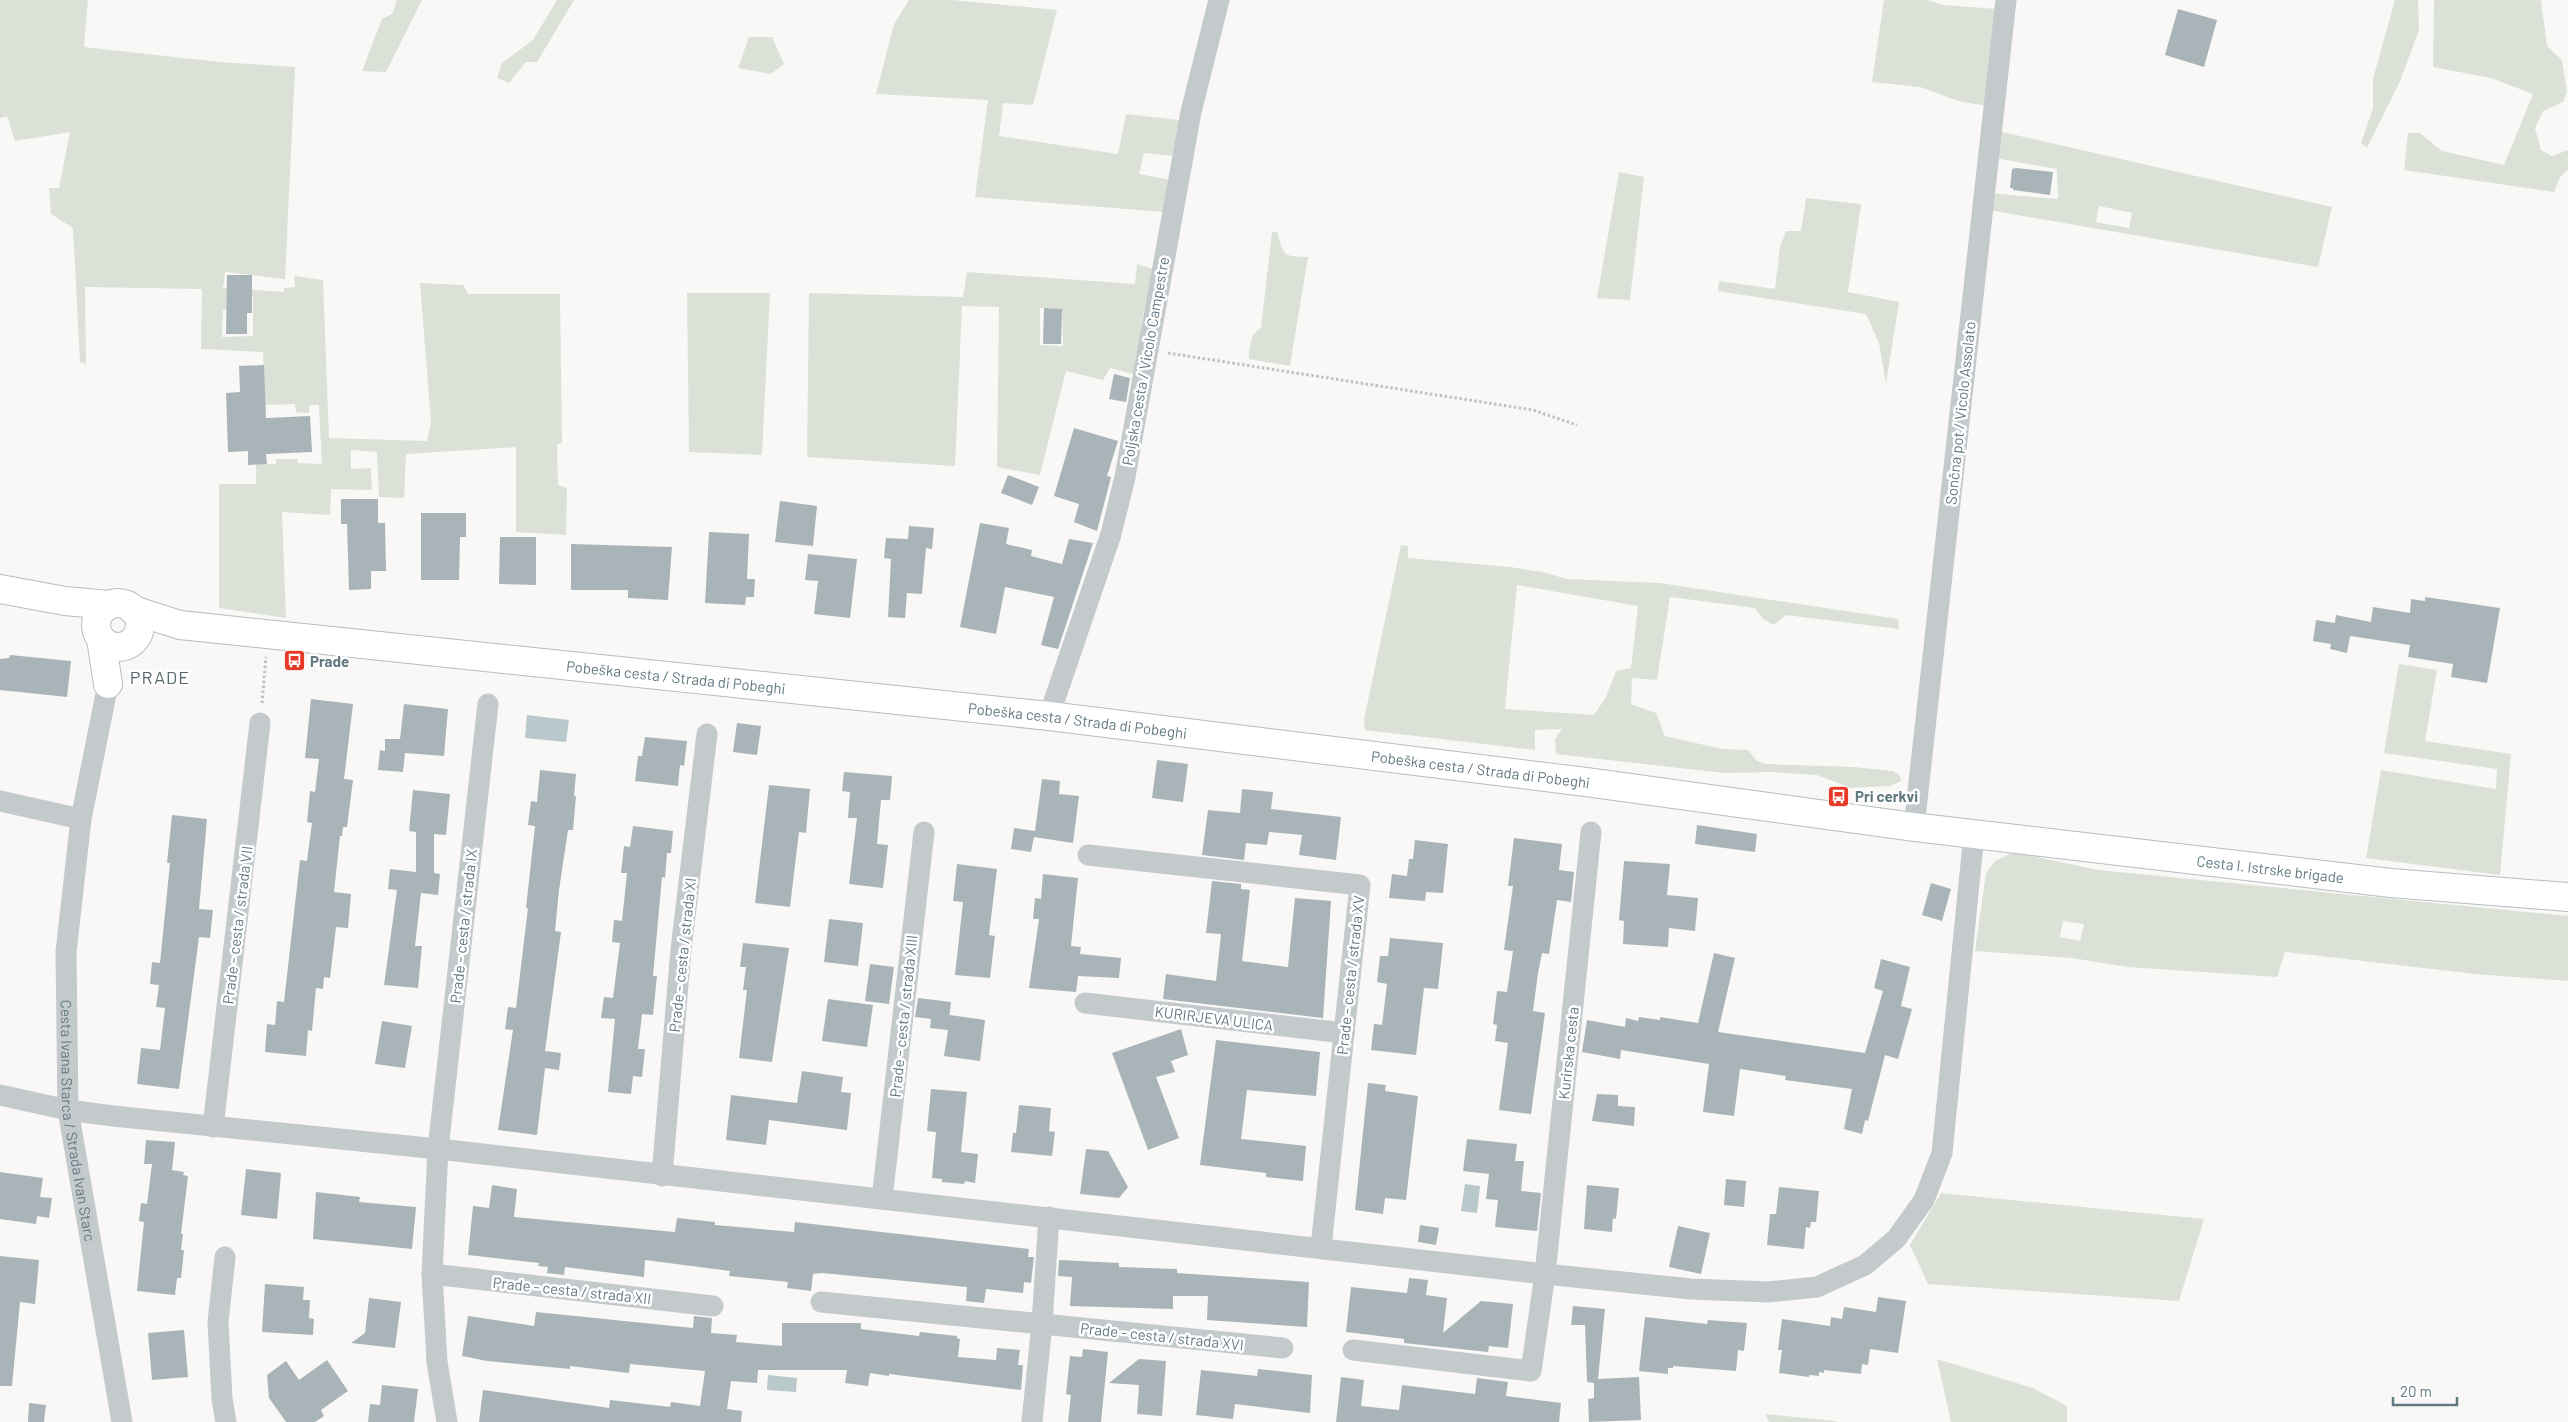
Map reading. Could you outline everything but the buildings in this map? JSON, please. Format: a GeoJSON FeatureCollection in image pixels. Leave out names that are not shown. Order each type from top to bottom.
{"type":"FeatureCollection","features":[{"type":"Feature","properties":{"kind":"street","name":"Poljska cesta / Vicolo Campestre"},"geometry":{"type":"LineString","coordinates":[[1049,716],[1111,534],[1127,468],[1191,112],[1218,0]]}},
{"type":"Feature","properties":{"kind":"street","name":"Sončna pot / Vicolo Assolato"},"geometry":{"type":"LineString","coordinates":[[1914,827],[2006,0]]}},
{"type":"Feature","properties":{"kind":"street","name":"Pobeška cesta / Strada di Pobeghi"},"geometry":{"type":"LineString","coordinates":[[0,589],[65,601],[127,623],[180,624],[1049,716],[1596,784],[1974,834]]}},
{"type":"Feature","properties":{"kind":"street","name":"Pobeška cesta / Strada di Pobeghi"},"geometry":{"type":"LineString","coordinates":[[65,601],[111,646],[127,623]]}},
{"type":"Feature","properties":{"kind":"street"},"geometry":{"type":"LineString","coordinates":[[99,634],[99,614],[127,623]]}},
{"type":"Feature","properties":{"kind":"street","name":"Cesta Ivana Starca / Strada Ivan Starc"},"geometry":{"type":"LineString","coordinates":[[122,1422],[68,1110],[66,952],[81,819],[108,684],[127,623]]}},
{"type":"Feature","properties":{"kind":"street","name":"Cesta Ivana Starca / Strada Ivan Starc"},"geometry":{"type":"LineString","coordinates":[[99,634],[108,684]]}},
{"type":"Feature","properties":{"kind":"street","name":"Prade - cesta / strada IX"},"geometry":{"type":"LineString","coordinates":[[447,1422],[437,1362],[432,1274],[438,1149],[488,704]]}},
{"type":"Feature","properties":{"kind":"street","name":"Prade - cesta / strada VII"},"geometry":{"type":"LineString","coordinates":[[213,1127],[260,723]]}},
{"type":"Feature","properties":{"kind":"street","name":"Prade - cesta / strada XI"},"geometry":{"type":"LineString","coordinates":[[662,1176],[681,949],[707,734]]}},
{"type":"Feature","properties":{"kind":"street"},"geometry":{"type":"LineString","coordinates":[[0,801],[81,819]]}},
{"type":"Feature","properties":{"kind":"street","name":"Prade - cesta / strada XIII"},"geometry":{"type":"LineString","coordinates":[[882,1199],[924,832]]}},
{"type":"Feature","properties":{"kind":"street","name":"Kurirska cesta"},"geometry":{"type":"LineString","coordinates":[[1352,1350],[1531,1371],[1545,1274],[1591,832]]}},
{"type":"Feature","properties":{"kind":"street"},"geometry":{"type":"LineString","coordinates":[[0,1095],[68,1110],[213,1127],[438,1149],[662,1176],[1321,1247],[1545,1274],[1691,1289],[1768,1292],[1817,1287],[1865,1265],[1896,1239],[1924,1200],[1942,1153],[1974,834]]}},
{"type":"Feature","properties":{"kind":"street","name":"Cesta I. Istrske brigade"},"geometry":{"type":"LineString","coordinates":[[1974,834],[2390,883],[2568,897]]}},
{"type":"Feature","properties":{"kind":"street","name":"Prade - cesta / strada XV"},"geometry":{"type":"LineString","coordinates":[[1088,856],[1360,885],[1321,1247]]}},
{"type":"Feature","properties":{"kind":"street","name":"KURIRJEVA ULICA"},"geometry":{"type":"LineString","coordinates":[[1085,1003],[1344,1033]]}},
{"type":"Feature","properties":{"kind":"street"},"geometry":{"type":"LineString","coordinates":[[1032,1422],[1042,1323],[1049,1217]]}},
{"type":"Feature","properties":{"kind":"street"},"geometry":{"type":"LineString","coordinates":[[225,1257],[218,1322],[222,1399],[226,1422]]}},
{"type":"Feature","properties":{"kind":"street","name":"Prade - cesta / strada XII"},"geometry":{"type":"LineString","coordinates":[[432,1274],[713,1306]]}},
{"type":"Feature","properties":{"kind":"street","name":"Prade - cesta / strada XVI"},"geometry":{"type":"LineString","coordinates":[[821,1302],[1283,1348]]}},
{"type":"Feature","properties":{"kind":"path"},"geometry":{"type":"LineString","coordinates":[[1147,353],[1174,353],[1202,357],[1265,369],[1533,410],[1577,425]]}},
{"type":"Feature","properties":{"kind":"path"},"geometry":{"type":"LineString","coordinates":[[260,723],[268,634]]}},
{"type":"Feature","properties":{"kind":"shaded area"},"geometry":{"type":"Polygon","coordinates":[[[0,0],[88,0],[84,47],[220,62],[295,67],[285,279],[225,272],[223,288],[284,292],[284,288],[295,287],[294,276],[323,280],[329,438],[427,441],[431,422],[420,283],[463,285],[468,294],[560,294],[562,443],[557,444],[558,485],[567,488],[566,535],[516,532],[516,447],[406,454],[404,498],[379,497],[377,452],[351,450],[351,469],[371,468],[372,490],[331,489],[330,515],[282,512],[286,618],[219,608],[219,484],[256,484],[256,464],[276,464],[276,459],[297,459],[298,463],[322,464],[319,405],[309,405],[309,413],[296,412],[295,404],[265,405],[263,352],[201,349],[202,289],[85,287],[86,364],[80,362],[73,228],[51,214],[49,188],[59,188],[70,132],[15,141],[7,116],[0,118],[0,0]],[[233,295],[232,309],[223,310],[222,337],[253,336],[253,296],[233,295]]]}},
{"type":"Feature","properties":{"kind":"shaded area"},"geometry":{"type":"Polygon","coordinates":[[[397,0],[422,0],[386,72],[362,71],[382,19],[392,14],[397,0]]]}},
{"type":"Feature","properties":{"kind":"shaded area"},"geometry":{"type":"Polygon","coordinates":[[[557,0],[574,0],[537,62],[526,62],[509,83],[497,78],[502,63],[533,40],[557,0]]]}},
{"type":"Feature","properties":{"kind":"shaded area"},"geometry":{"type":"Polygon","coordinates":[[[909,0],[952,0],[1057,10],[1033,105],[1003,103],[999,136],[1118,154],[1126,114],[1179,120],[1174,156],[1144,153],[1139,174],[1172,180],[1164,212],[975,197],[988,100],[876,94],[894,24],[909,0]]]}},
{"type":"Feature","properties":{"kind":"shaded area"},"geometry":{"type":"Polygon","coordinates":[[[1884,0],[1927,0],[1944,5],[1997,9],[1987,106],[1958,101],[1920,87],[1872,82],[1884,0]]]}},
{"type":"Feature","properties":{"kind":"shaded area"},"geometry":{"type":"Polygon","coordinates":[[[2395,0],[2418,0],[2419,30],[2400,81],[2367,148],[2361,143],[2373,108],[2373,79],[2395,0]]]}},
{"type":"Feature","properties":{"kind":"shaded area"},"geometry":{"type":"Polygon","coordinates":[[[2434,0],[2541,0],[2547,46],[2562,60],[2567,92],[2563,102],[2543,111],[2535,128],[2541,150],[2552,156],[2568,150],[2568,170],[2560,177],[2554,192],[2404,170],[2408,133],[2420,133],[2442,151],[2504,165],[2533,94],[2491,78],[2433,67],[2434,0]]]}},
{"type":"Feature","properties":{"kind":"shaded area"},"geometry":{"type":"Polygon","coordinates":[[[749,37],[772,37],[784,64],[771,74],[738,68],[749,37]]]}},
{"type":"Feature","properties":{"kind":"shaded area"},"geometry":{"type":"Polygon","coordinates":[[[1998,131],[2332,207],[2318,267],[1988,210],[1989,193],[2058,199],[2057,169],[1995,158],[1998,131]],[[2099,206],[2096,222],[2129,228],[2132,213],[2099,206]]]}},
{"type":"Feature","properties":{"kind":"shaded area"},"geometry":{"type":"Polygon","coordinates":[[[1619,172],[1644,177],[1630,300],[1597,298],[1619,172]]]}},
{"type":"Feature","properties":{"kind":"shaded area"},"geometry":{"type":"Polygon","coordinates":[[[1806,198],[1861,204],[1848,292],[1899,302],[1886,384],[1879,343],[1866,314],[1718,291],[1719,281],[1775,289],[1780,247],[1786,231],[1801,231],[1806,198]]]}},
{"type":"Feature","properties":{"kind":"shaded area"},"geometry":{"type":"Polygon","coordinates":[[[1272,232],[1277,232],[1283,251],[1286,254],[1308,257],[1290,366],[1249,359],[1252,337],[1261,328],[1272,232]]]}},
{"type":"Feature","properties":{"kind":"shaded area"},"geometry":{"type":"Polygon","coordinates":[[[1137,264],[1153,269],[1142,321],[1136,375],[1110,368],[1103,380],[1066,371],[1040,475],[997,467],[999,307],[962,306],[955,466],[807,457],[809,293],[963,297],[967,272],[1135,284],[1137,264]],[[1040,308],[1040,345],[1063,346],[1062,309],[1040,308]]]}},
{"type":"Feature","properties":{"kind":"shaded area"},"geometry":{"type":"Polygon","coordinates":[[[687,293],[770,293],[762,455],[689,452],[687,293]]]}},
{"type":"Feature","properties":{"kind":"shaded area"},"geometry":{"type":"Polygon","coordinates":[[[1401,545],[1408,546],[1408,558],[1510,567],[1542,572],[1567,579],[1660,583],[1898,619],[1899,629],[1786,615],[1774,625],[1763,619],[1755,608],[1670,597],[1657,680],[1632,678],[1631,704],[1656,713],[1665,736],[1722,749],[1748,750],[1757,761],[1766,764],[1854,767],[1893,771],[1900,776],[1901,781],[1890,786],[1851,788],[1817,775],[1771,772],[1724,773],[1556,754],[1555,739],[1562,729],[1535,730],[1535,750],[1365,730],[1364,719],[1401,545]],[[1517,585],[1505,709],[1594,715],[1606,697],[1616,671],[1631,668],[1638,606],[1517,585]]]}},
{"type":"Feature","properties":{"kind":"shaded area"},"geometry":{"type":"Polygon","coordinates":[[[2399,664],[2437,670],[2425,741],[2511,754],[2500,875],[2366,858],[2381,770],[2496,789],[2497,769],[2384,753],[2399,664]]]}},
{"type":"Feature","properties":{"kind":"shaded area"},"geometry":{"type":"Polygon","coordinates":[[[527,715],[569,720],[566,742],[525,738],[527,715]]]}},
{"type":"Feature","properties":{"kind":"shaded area"},"geometry":{"type":"Polygon","coordinates":[[[2013,852],[2098,870],[2568,916],[2568,981],[2475,974],[2285,952],[2277,977],[2128,967],[2072,958],[1975,951],[1986,873],[1995,861],[2013,852]],[[2063,921],[2060,937],[2080,941],[2084,924],[2063,921]]]}},
{"type":"Feature","properties":{"kind":"shaded area"},"geometry":{"type":"Polygon","coordinates":[[[1465,1184],[1480,1186],[1477,1213],[1461,1211],[1465,1184]]]}},
{"type":"Feature","properties":{"kind":"shaded area"},"geometry":{"type":"Polygon","coordinates":[[[1941,1193],[2204,1219],[2179,1301],[1928,1284],[1910,1245],[1941,1193]]]}},
{"type":"Feature","properties":{"kind":"shaded area"},"geometry":{"type":"Polygon","coordinates":[[[1937,1359],[2033,1388],[2067,1406],[2067,1422],[1951,1422],[1937,1359]]]}},
{"type":"Feature","properties":{"kind":"shaded area"},"geometry":{"type":"Polygon","coordinates":[[[768,1375],[797,1378],[796,1392],[767,1390],[768,1375]]]}},
{"type":"Feature","properties":{"kind":"shaded area"},"geometry":{"type":"Polygon","coordinates":[[[1765,1414],[1835,1421],[1837,1422],[1769,1422],[1765,1414]]]}},
{"type":"Feature","properties":{"kind":"place","name":"Prade"},"geometry":{"type":"Point","coordinates":[294,661]}},
{"type":"Feature","properties":{"kind":"place","name":"Pri cerkvi"},"geometry":{"type":"Point","coordinates":[1839,796]}},
{"type":"Feature","properties":{"kind":"district","name":"PRADE"},"geometry":{"type":"Point","coordinates":[160,677]}}]}
